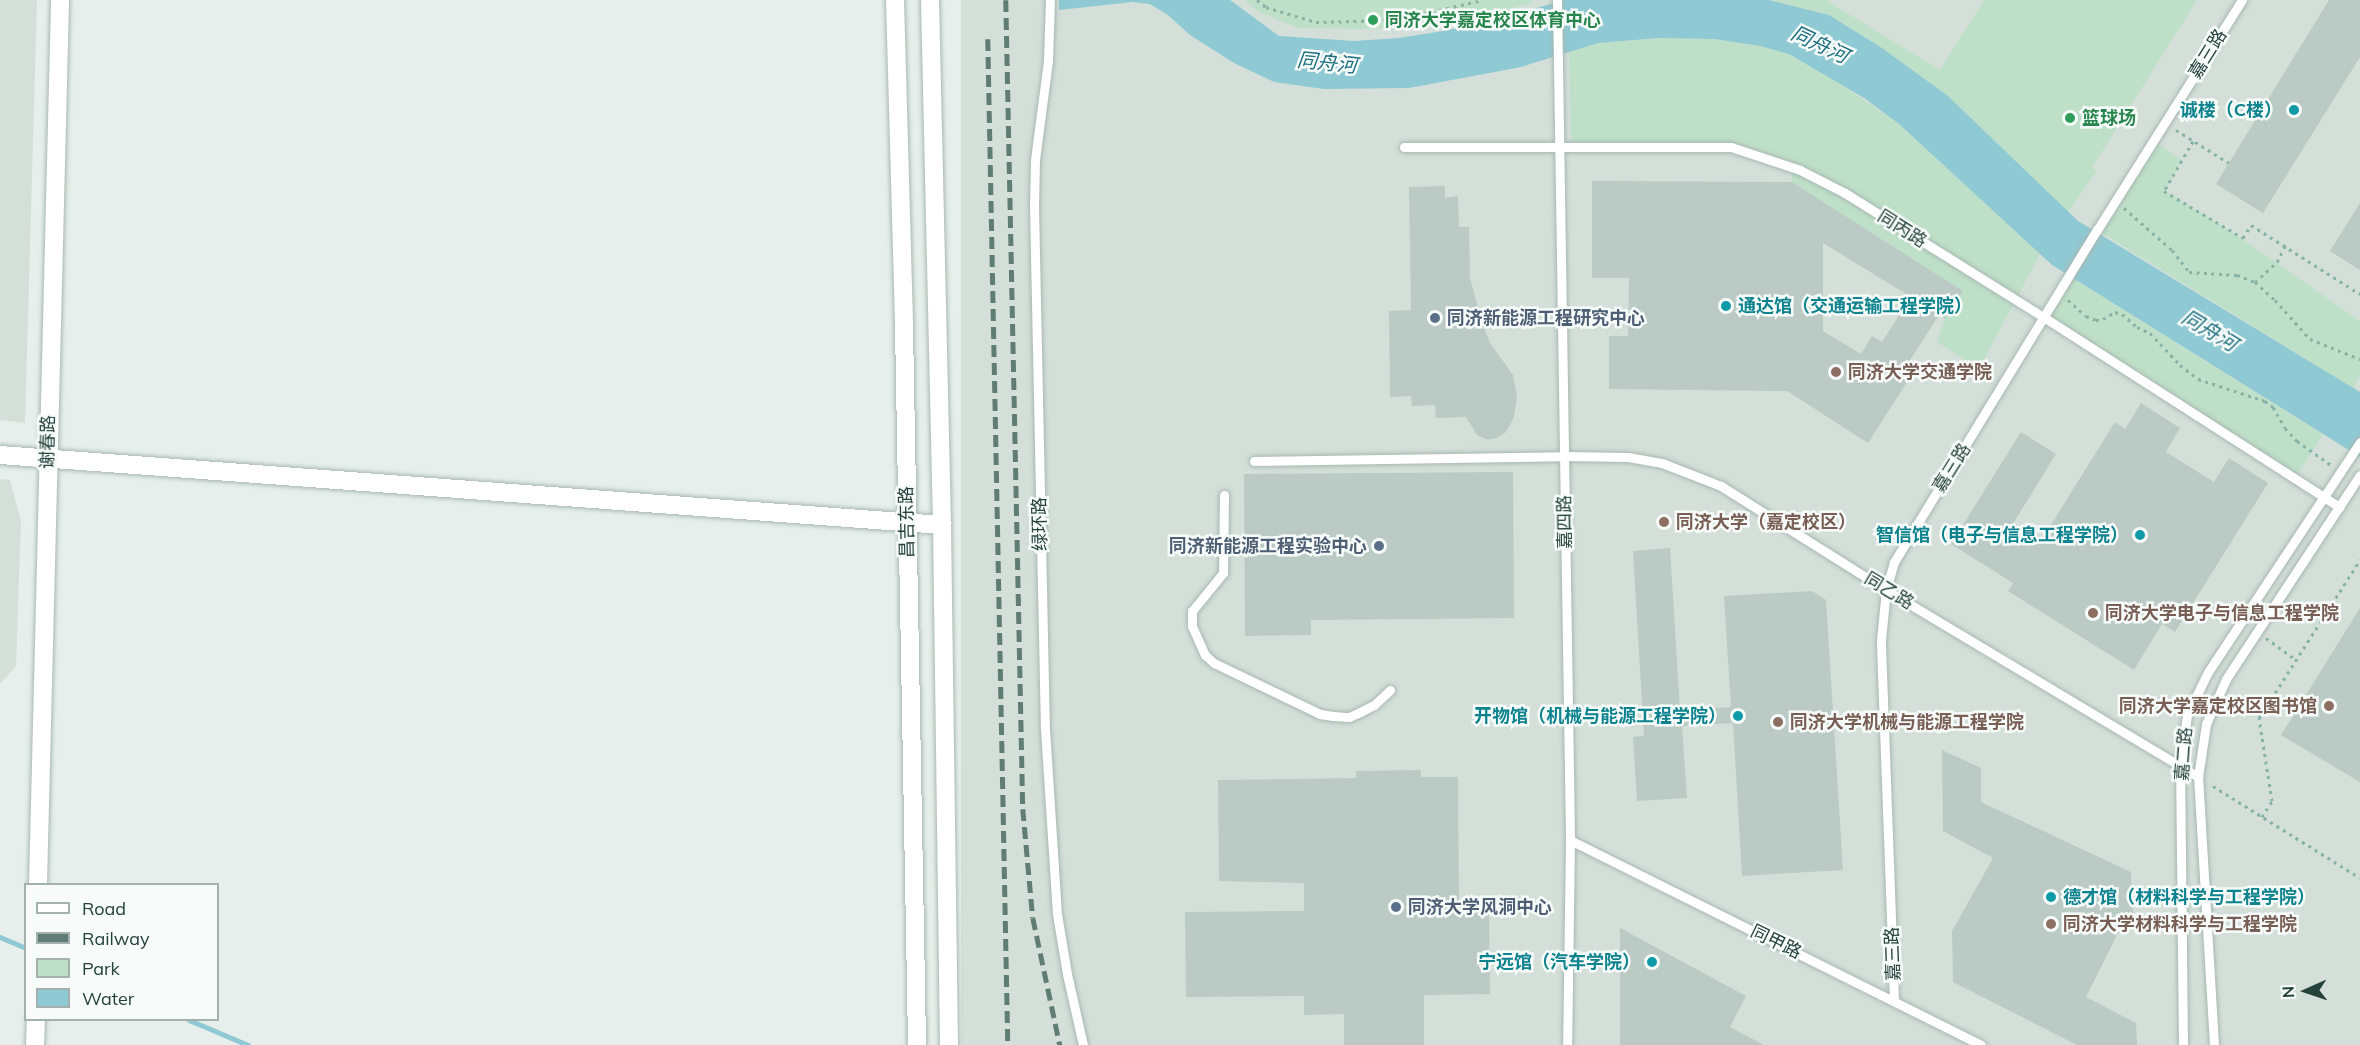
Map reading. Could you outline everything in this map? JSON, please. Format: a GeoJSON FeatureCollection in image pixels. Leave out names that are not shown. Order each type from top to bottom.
{"type":"FeatureCollection","features":[{"type":"Feature","properties":{"kind":"street","name":"谢春路"},"geometry":{"type":"LineString","coordinates":[[38,883],[60,0]]}},
{"type":"Feature","properties":{"kind":"street","name":"昌吉东路"},"geometry":{"type":"LineString","coordinates":[[930,5],[942,525],[949,1045]]}},
{"type":"Feature","properties":{"kind":"street","name":"昌吉东路"},"geometry":{"type":"LineString","coordinates":[[895,6],[917,1045]]}},
{"type":"Feature","properties":{"kind":"street"},"geometry":{"type":"LineString","coordinates":[[0,455],[942,525]]}},
{"type":"Feature","properties":{"kind":"street"},"geometry":{"type":"LineString","coordinates":[[35,1045],[36,1021]]}},
{"type":"Feature","properties":{"kind":"lane","name":"绿环路"},"geometry":{"type":"LineString","coordinates":[[1050,0],[1048,61],[1035,160],[1034,206],[1045,729],[1057,914],[1067,974],[1083,1045]]}},
{"type":"Feature","properties":{"kind":"lane","name":"嘉四路"},"geometry":{"type":"LineString","coordinates":[[1557,0],[1570,840],[1567,1045]]}},
{"type":"Feature","properties":{"kind":"lane","name":"嘉三路"},"geometry":{"type":"LineString","coordinates":[[1894,1000],[1881,640],[1886,590],[1894,562],[2097,230],[2242,0]]}},
{"type":"Feature","properties":{"kind":"lane","name":"同丙路"},"geometry":{"type":"LineString","coordinates":[[1404,147],[1731,147],[1800,170],[1845,193],[2045,318],[2339,507]]}},
{"type":"Feature","properties":{"kind":"lane","name":"嘉二路"},"geometry":{"type":"LineString","coordinates":[[2182,1045],[2180,765],[2187,715],[2208,672],[2360,442]]}},
{"type":"Feature","properties":{"kind":"lane","name":"同乙路"},"geometry":{"type":"LineString","coordinates":[[1254,461],[1628,457],[1662,463],[1694,473],[1721,486],[1886,590],[2198,777]]}},
{"type":"Feature","properties":{"kind":"lane","name":"嘉二路"},"geometry":{"type":"LineString","coordinates":[[2214,1045],[2198,777],[2206,724],[2226,679],[2360,475]]}},
{"type":"Feature","properties":{"kind":"lane"},"geometry":{"type":"LineString","coordinates":[[1224,495],[1223,573],[1192,610],[1191,626],[1205,655],[1214,663],[1326,715],[1349,717],[1374,705],[1390,690]]}},
{"type":"Feature","properties":{"kind":"lane","name":"同甲路"},"geometry":{"type":"LineString","coordinates":[[1570,840],[1981,1045]]}},
{"type":"Feature","properties":{"kind":"path"},"geometry":{"type":"LineString","coordinates":[[1257,0],[1266,7],[1316,22],[1395,20],[1484,0]]}},
{"type":"Feature","properties":{"kind":"path"},"geometry":{"type":"LineString","coordinates":[[2164,123],[2229,163]]}},
{"type":"Feature","properties":{"kind":"path"},"geometry":{"type":"LineString","coordinates":[[2193,141],[2164,191],[2243,238],[2251,225],[2360,294]]}},
{"type":"Feature","properties":{"kind":"path"},"geometry":{"type":"LineString","coordinates":[[2115,201],[2172,250],[2193,274],[2222,273],[2254,282],[2275,300],[2310,339],[2360,359]]}},
{"type":"Feature","properties":{"kind":"path"},"geometry":{"type":"LineString","coordinates":[[2254,282],[2277,262],[2285,246]]}},
{"type":"Feature","properties":{"kind":"path"},"geometry":{"type":"LineString","coordinates":[[2059,293],[2086,316],[2096,320],[2115,312],[2122,314],[2137,327],[2150,333],[2180,365],[2198,379],[2265,401],[2273,407],[2285,428],[2297,441],[2341,473]]}},
{"type":"Feature","properties":{"kind":"path"},"geometry":{"type":"LineString","coordinates":[[2262,817],[2272,801],[2259,718],[2360,560]]}},
{"type":"Feature","properties":{"kind":"path"},"geometry":{"type":"LineString","coordinates":[[2257,631],[2296,660]]}},
{"type":"Feature","properties":{"kind":"path"},"geometry":{"type":"LineString","coordinates":[[2198,777],[2360,878]]}},
{"type":"Feature","properties":{"kind":"shaded area"},"geometry":{"type":"Polygon","coordinates":[[[0,0],[37,0],[25,423],[0,420],[0,0]]]}},
{"type":"Feature","properties":{"kind":"shaded area","name":"同济大学（嘉定校区）"},"geometry":{"type":"Polygon","coordinates":[[[961,0],[2360,0],[2360,1045],[961,1045],[961,0]]]}},
{"type":"Feature","properties":{"kind":"shaded area"},"geometry":{"type":"Polygon","coordinates":[[[0,479],[10,480],[21,521],[16,666],[0,684],[0,479]]]}},
{"type":"Feature","properties":{"kind":"green space","name":"同济大学嘉定校区体育中心"},"geometry":{"type":"Polygon","coordinates":[[[1244,0],[1532,0],[1532,3],[1445,26],[1359,29],[1298,28],[1261,13],[1244,0]]]}},
{"type":"Feature","properties":{"kind":"green space","name":"篮球场"},"geometry":{"type":"Polygon","coordinates":[[[1769,0],[1826,0],[1940,70],[1984,0],[2197,0],[2093,166],[2096,172],[2068,212],[1948,96],[1882,48],[1829,15],[1769,0]]]}},
{"type":"Feature","properties":{"kind":"green space"},"geometry":{"type":"Polygon","coordinates":[[[1659,38],[1714,39],[1760,46],[1789,54],[1826,74],[1899,124],[2040,254],[1979,369],[1937,342],[1945,319],[1963,291],[1792,182],[1792,167],[1731,147],[1571,146],[1569,51],[1598,43],[1659,38]]]}},
{"type":"Feature","properties":{"kind":"green space"},"geometry":{"type":"Polygon","coordinates":[[[2153,141],[2182,160],[2165,191],[2238,236],[2360,321],[2360,376],[2353,388],[2097,230],[2153,141]]]}},
{"type":"Feature","properties":{"kind":"green space"},"geometry":{"type":"Polygon","coordinates":[[[2071,277],[2323,434],[2297,476],[2045,319],[2071,277]]]}},
{"type":"Feature","properties":{"kind":"water"},"geometry":{"type":"Polygon","coordinates":[[[1059,0],[1230,0],[1279,36],[1354,41],[1399,38],[1443,31],[1496,20],[1564,0],[1769,0],[1829,15],[1882,48],[1948,96],[2078,221],[2360,392],[2360,457],[2052,265],[1899,124],[1864,98],[1789,54],[1760,46],[1714,39],[1659,38],[1598,43],[1521,67],[1409,88],[1324,89],[1274,82],[1234,63],[1190,35],[1168,15],[1150,4],[1132,2],[1059,10],[1059,0]]]}},
{"type":"Feature","properties":{"kind":"building","name":"诚楼（C楼）"},"geometry":{"type":"Polygon","coordinates":[[[2329,0],[2360,0],[2360,57],[2263,213],[2216,184],[2329,0]]]}},
{"type":"Feature","properties":{"kind":"building","name":"通达馆（交通运输工程学院）"},"geometry":{"type":"Polygon","coordinates":[[[1592,181],[1792,182],[1963,291],[1945,319],[1939,315],[1910,360],[1918,365],[1868,443],[1787,391],[1609,389],[1609,336],[1628,336],[1629,278],[1592,278],[1592,181]],[[1823,243],[1823,331],[1861,354],[1872,336],[1882,342],[1911,297],[1823,243]]]}},
{"type":"Feature","properties":{"kind":"building","name":"同济新能源工程研究中心"},"geometry":{"type":"Polygon","coordinates":[[[1445,186],[1445,198],[1458,196],[1459,227],[1469,227],[1470,278],[1483,325],[1490,343],[1513,375],[1517,396],[1514,417],[1506,432],[1497,438],[1488,440],[1477,435],[1466,417],[1436,418],[1435,405],[1412,406],[1411,396],[1390,397],[1389,311],[1411,310],[1409,187],[1445,186]]]}},
{"type":"Feature","properties":{"kind":"building"},"geometry":{"type":"Polygon","coordinates":[[[2360,203],[2360,270],[2330,251],[2360,203]]]}},
{"type":"Feature","properties":{"kind":"building","name":"智信馆（电子与信息工程学院）"},"geometry":{"type":"Polygon","coordinates":[[[2141,403],[2180,428],[2166,452],[2214,482],[2229,458],[2268,483],[2175,632],[2162,624],[2134,670],[2008,591],[2013,583],[1951,544],[2021,432],[2056,454],[2011,527],[2039,544],[2115,422],[2125,429],[2141,403]]]}},
{"type":"Feature","properties":{"kind":"building","name":"同济新能源工程实验中心"},"geometry":{"type":"Polygon","coordinates":[[[1513,472],[1514,618],[1311,620],[1311,635],[1245,636],[1244,474],[1513,472]]]}},
{"type":"Feature","properties":{"kind":"building","name":"开物馆（机械与能源工程学院）"},"geometry":{"type":"Polygon","coordinates":[[[1670,548],[1680,710],[1731,707],[1724,596],[1812,591],[1826,600],[1843,870],[1742,876],[1733,723],[1682,726],[1687,798],[1637,801],[1633,737],[1644,736],[1633,551],[1670,548]]]}},
{"type":"Feature","properties":{"kind":"building","name":"同济大学嘉定校区图书馆"},"geometry":{"type":"Polygon","coordinates":[[[2360,608],[2360,782],[2281,735],[2360,608]]]}},
{"type":"Feature","properties":{"kind":"building","name":"德才馆（材料科学与工程学院）"},"geometry":{"type":"Polygon","coordinates":[[[1942,750],[1981,768],[1981,802],[2131,872],[2134,928],[2123,923],[2086,997],[2136,1023],[2137,1045],[2077,1045],[1953,982],[1952,931],[1993,858],[1943,831],[1942,750]]]}},
{"type":"Feature","properties":{"kind":"building","name":"同济大学风洞中心"},"geometry":{"type":"Polygon","coordinates":[[[1421,770],[1421,777],[1458,777],[1459,903],[1489,902],[1490,994],[1424,995],[1424,1045],[1344,1045],[1344,1014],[1304,1015],[1304,996],[1186,997],[1185,912],[1304,911],[1304,883],[1219,881],[1218,780],[1356,778],[1356,771],[1421,770]]]}},
{"type":"Feature","properties":{"kind":"building","name":"宁远馆（汽车学院）"},"geometry":{"type":"Polygon","coordinates":[[[1620,928],[1746,996],[1730,1027],[1764,1045],[1620,1045],[1620,928]]]}},
{"type":"Feature","properties":{"kind":"waterway","name":"同舟河"},"geometry":{"type":"LineString","coordinates":[[0,937],[24,947]]}},
{"type":"Feature","properties":{"kind":"waterway","name":"同舟河"},"geometry":{"type":"LineString","coordinates":[[191,1021],[248,1045]]}},
{"type":"Feature","properties":{"kind":"railway"},"geometry":{"type":"LineString","coordinates":[[1006,0],[1023,809],[1033,918],[1060,1045]]}},
{"type":"Feature","properties":{"kind":"railway"},"geometry":{"type":"LineString","coordinates":[[988,39],[1008,1045]]}},
{"type":"Feature","properties":{"kind":"place","name":"同济大学嘉定校区体育中心"},"geometry":{"type":"Point","coordinates":[1373,20]}},
{"type":"Feature","properties":{"kind":"place","name":"诚楼（C楼）"},"geometry":{"type":"Point","coordinates":[2294,110]}},
{"type":"Feature","properties":{"kind":"place","name":"篮球场"},"geometry":{"type":"Point","coordinates":[2070,118]}},
{"type":"Feature","properties":{"kind":"place","name":"通达馆（交通运输工程学院）"},"geometry":{"type":"Point","coordinates":[1726,306]}},
{"type":"Feature","properties":{"kind":"place","name":"同济新能源工程研究中心"},"geometry":{"type":"Point","coordinates":[1435,318]}},
{"type":"Feature","properties":{"kind":"place","name":"同济大学交通学院"},"geometry":{"type":"Point","coordinates":[1836,372]}},
{"type":"Feature","properties":{"kind":"place","name":"同济大学（嘉定校区）"},"geometry":{"type":"Point","coordinates":[1664,522]}},
{"type":"Feature","properties":{"kind":"place","name":"智信馆（电子与信息工程学院）"},"geometry":{"type":"Point","coordinates":[2140,535]}},
{"type":"Feature","properties":{"kind":"place","name":"同济新能源工程实验中心"},"geometry":{"type":"Point","coordinates":[1379,546]}},
{"type":"Feature","properties":{"kind":"place","name":"同济大学电子与信息工程学院"},"geometry":{"type":"Point","coordinates":[2093,613]}},
{"type":"Feature","properties":{"kind":"place","name":"同济大学嘉定校区图书馆"},"geometry":{"type":"Point","coordinates":[2329,706]}},
{"type":"Feature","properties":{"kind":"place","name":"开物馆（机械与能源工程学院）"},"geometry":{"type":"Point","coordinates":[1738,716]}},
{"type":"Feature","properties":{"kind":"place","name":"同济大学机械与能源工程学院"},"geometry":{"type":"Point","coordinates":[1778,722]}},
{"type":"Feature","properties":{"kind":"place","name":"德才馆（材料科学与工程学院）"},"geometry":{"type":"Point","coordinates":[2051,897]}},
{"type":"Feature","properties":{"kind":"place","name":"同济大学风洞中心"},"geometry":{"type":"Point","coordinates":[1396,907]}},
{"type":"Feature","properties":{"kind":"place","name":"同济大学材料科学与工程学院"},"geometry":{"type":"Point","coordinates":[2051,924]}},
{"type":"Feature","properties":{"kind":"place","name":"宁远馆（汽车学院）"},"geometry":{"type":"Point","coordinates":[1652,962]}}]}
